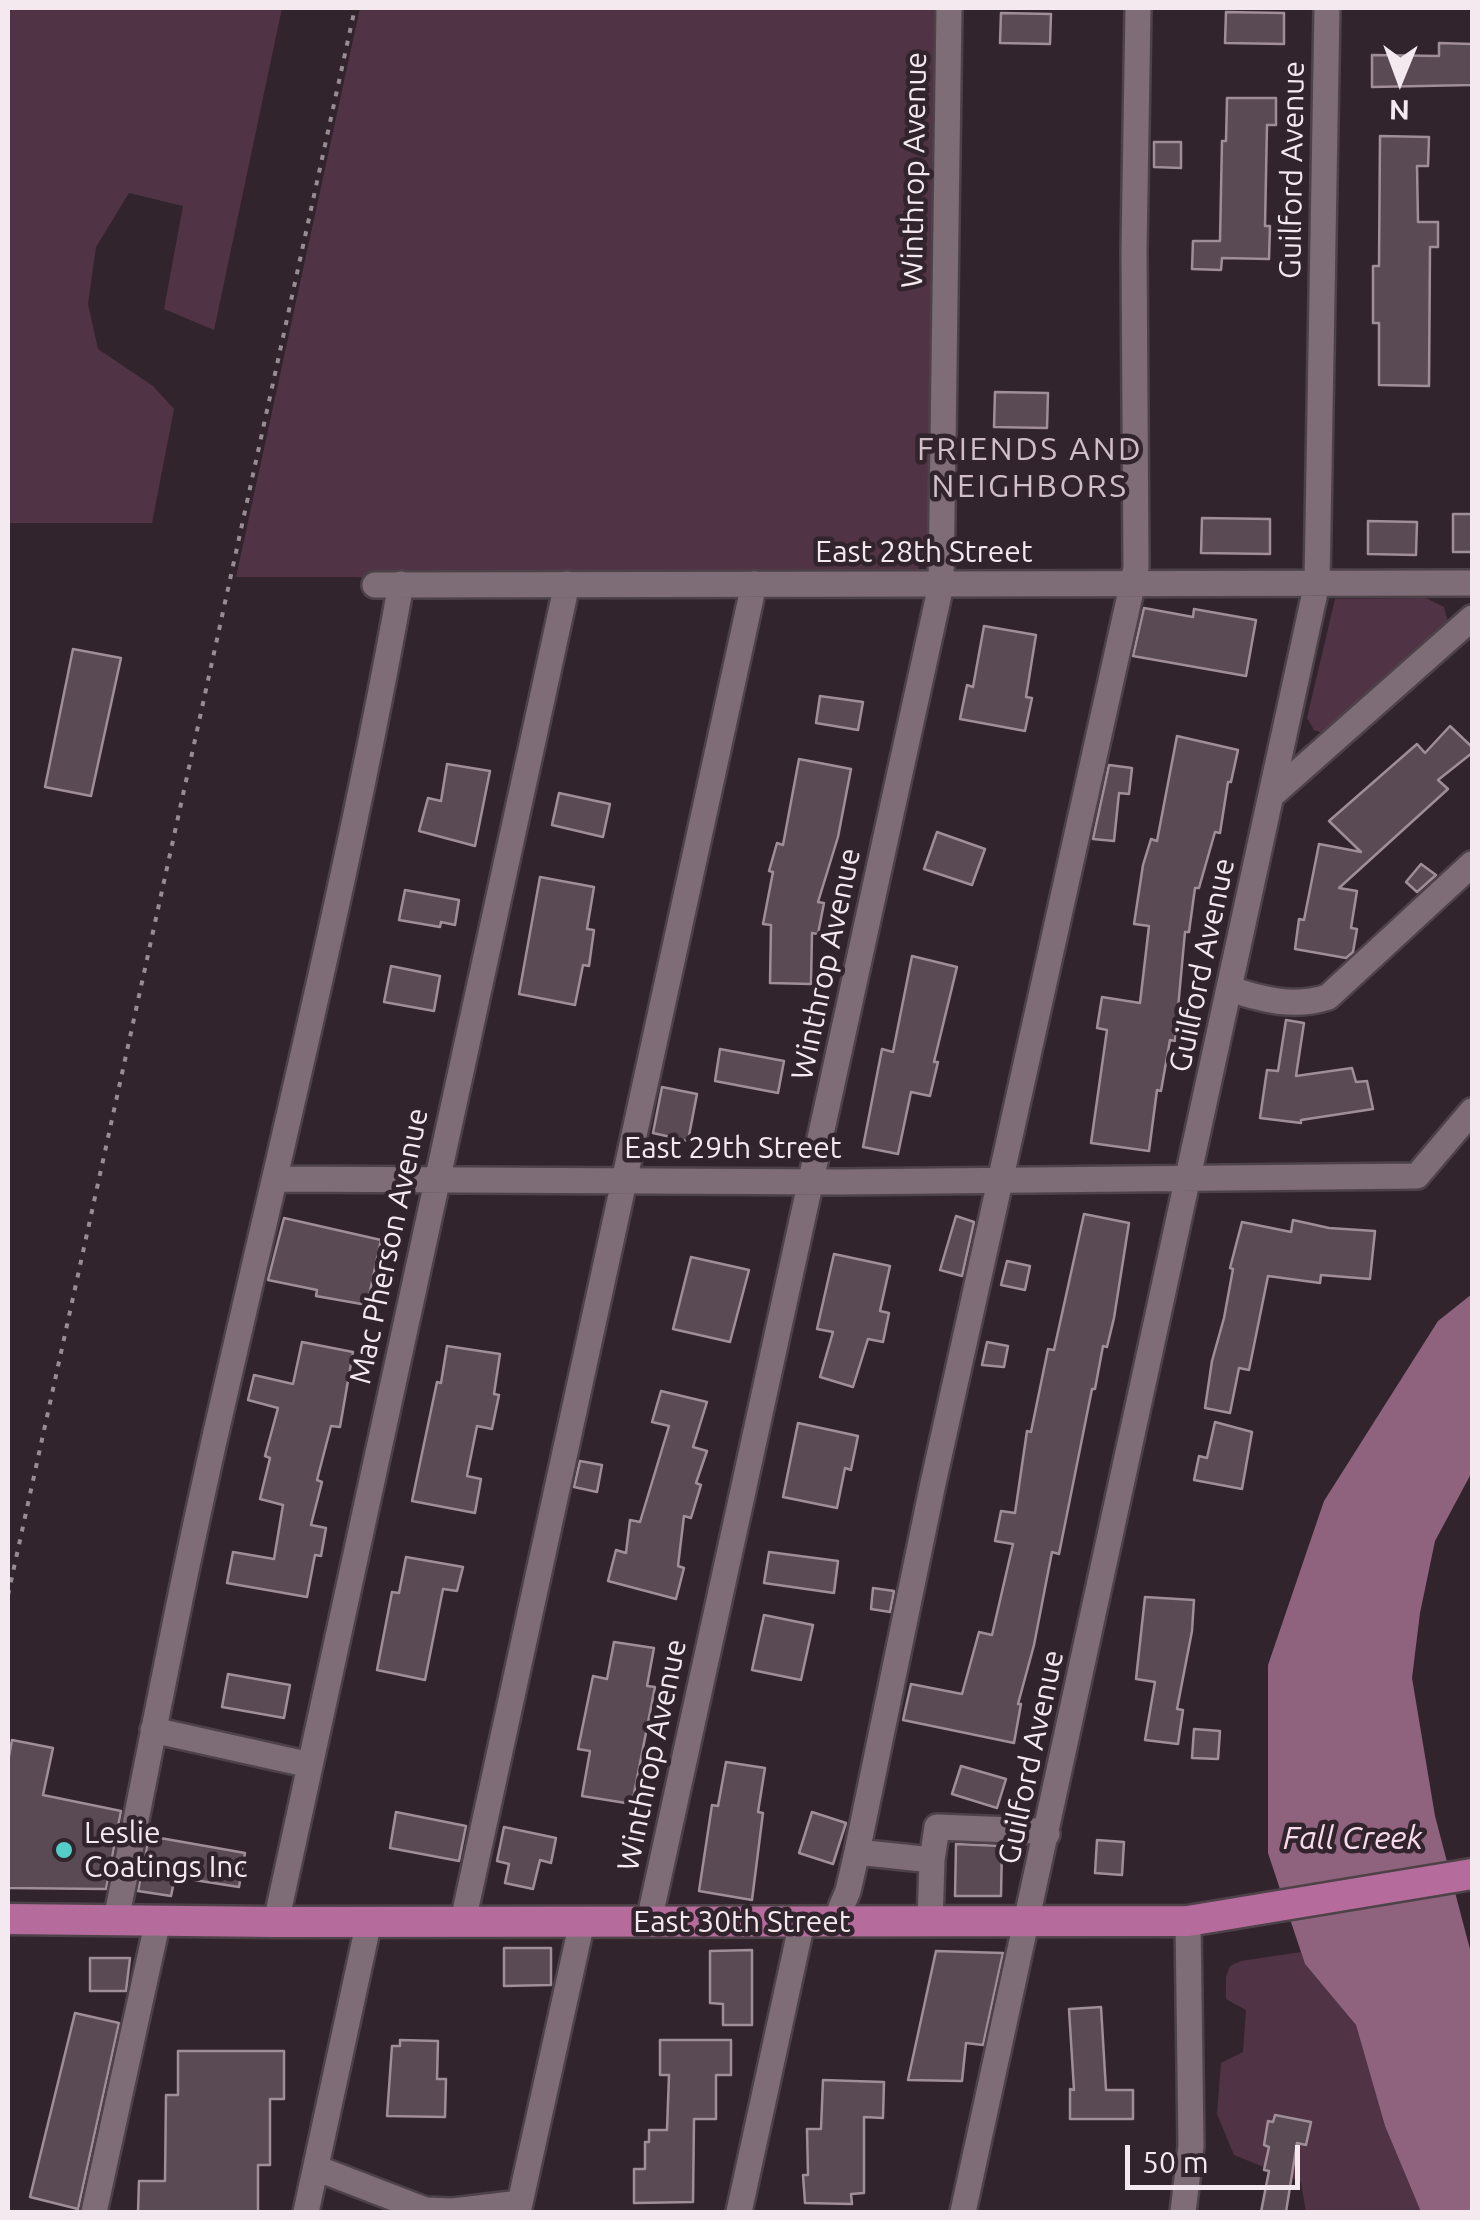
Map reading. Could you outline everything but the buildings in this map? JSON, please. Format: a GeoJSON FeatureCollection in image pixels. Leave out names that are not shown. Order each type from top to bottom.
{"type":"FeatureCollection","features":[{"type":"Feature","properties":{"kind":"main road","name":"East 30th Street"},"geometry":{"type":"LineString","coordinates":[[8,1918],[276,1922],[1188,1921],[1472,1874]]}},
{"type":"Feature","properties":{"kind":"street","name":"Winthrop Avenue"},"geometry":{"type":"LineString","coordinates":[[649,1922],[941,585],[949,8]]}},
{"type":"Feature","properties":{"kind":"street"},"geometry":{"type":"LineString","coordinates":[[835,1922],[848,1892],[857,1852],[906,1606],[1136,568],[1134,250],[1138,8]]}},
{"type":"Feature","properties":{"kind":"street","name":"Guilford Avenue"},"geometry":{"type":"LineString","coordinates":[[963,2212],[1318,583],[1328,8]]}},
{"type":"Feature","properties":{"kind":"street","name":"East 28th Street"},"geometry":{"type":"LineString","coordinates":[[375,585],[1472,583]]}},
{"type":"Feature","properties":{"kind":"street"},"geometry":{"type":"LineString","coordinates":[[116,1920],[218,1421],[277,1178],[382,692],[401,584]]}},
{"type":"Feature","properties":{"kind":"street","name":"Mac Pherson Avenue"},"geometry":{"type":"LineString","coordinates":[[276,1922],[567,584]]}},
{"type":"Feature","properties":{"kind":"street"},"geometry":{"type":"LineString","coordinates":[[463,1921],[754,584]]}},
{"type":"Feature","properties":{"kind":"street"},"geometry":{"type":"LineString","coordinates":[[1271,796],[1472,618]]}},
{"type":"Feature","properties":{"kind":"street"},"geometry":{"type":"LineString","coordinates":[[1230,988],[1264,1000],[1292,1004],[1328,997],[1472,864]]}},
{"type":"Feature","properties":{"kind":"street","name":"East 29th Street"},"geometry":{"type":"LineString","coordinates":[[277,1178],[1000,1180],[1417,1176],[1472,1111]]}},
{"type":"Feature","properties":{"kind":"street"},"geometry":{"type":"LineString","coordinates":[[153,1730],[310,1765]]}},
{"type":"Feature","properties":{"kind":"street"},"geometry":{"type":"LineString","coordinates":[[930,1922],[936,1827],[1036,1830],[1047,1834]]}},
{"type":"Feature","properties":{"kind":"street"},"geometry":{"type":"LineString","coordinates":[[857,1852],[932,1860]]}},
{"type":"Feature","properties":{"kind":"street"},"geometry":{"type":"LineString","coordinates":[[94,2212],[158,1920]]}},
{"type":"Feature","properties":{"kind":"street"},"geometry":{"type":"LineString","coordinates":[[306,2212],[369,1921]]}},
{"type":"Feature","properties":{"kind":"street"},"geometry":{"type":"LineString","coordinates":[[1183,2212],[1191,2146],[1188,1921]]}},
{"type":"Feature","properties":{"kind":"street"},"geometry":{"type":"LineString","coordinates":[[316,2168],[425,2210],[519,2208],[582,1922]]}},
{"type":"Feature","properties":{"kind":"street"},"geometry":{"type":"LineString","coordinates":[[739,2212],[802,1922]]}},
{"type":"Feature","properties":{"kind":"path"},"geometry":{"type":"LineString","coordinates":[[8,1595],[354,8]]}},
{"type":"Feature","properties":{"kind":"shaded area"},"geometry":{"type":"Polygon","coordinates":[[[10,8],[282,8],[214,330],[164,309],[183,206],[129,193],[96,247],[88,304],[98,349],[153,386],[174,409],[152,523],[8,523],[10,8]]]}},
{"type":"Feature","properties":{"kind":"shaded area"},"geometry":{"type":"Polygon","coordinates":[[[360,8],[938,8],[928,565],[919,565],[918,574],[390,580],[236,577],[360,8]]]}},
{"type":"Feature","properties":{"kind":"shaded area"},"geometry":{"type":"Polygon","coordinates":[[[1426,598],[1444,607],[1448,622],[1441,632],[1328,735],[1314,730],[1307,718],[1335,599],[1426,598]]]}},
{"type":"Feature","properties":{"kind":"shaded area"},"geometry":{"type":"Polygon","coordinates":[[[1301,1952],[1305,1964],[1356,2025],[1385,2126],[1421,2212],[1306,2212],[1301,2182],[1234,2155],[1217,2114],[1221,2063],[1243,2052],[1246,2010],[1226,1999],[1226,1977],[1230,1966],[1241,1961],[1301,1952]]]}},
{"type":"Feature","properties":{"kind":"water","name":"Fall Creek"},"geometry":{"type":"Polygon","coordinates":[[[1472,1294],[1472,1472],[1435,1541],[1412,1678],[1435,1816],[1472,1957],[1472,2212],[1421,2212],[1385,2126],[1356,2025],[1305,1964],[1268,1853],[1268,1665],[1324,1501],[1438,1321],[1472,1294]]]}},
{"type":"Feature","properties":{"kind":"place","name":"Leslie Coatings Inc"},"geometry":{"type":"Point","coordinates":[64,1850]}},
{"type":"Feature","properties":{"kind":"district","name":"FRIENDS AND NEIGHBORS"},"geometry":{"type":"Point","coordinates":[1030,468]}}]}
